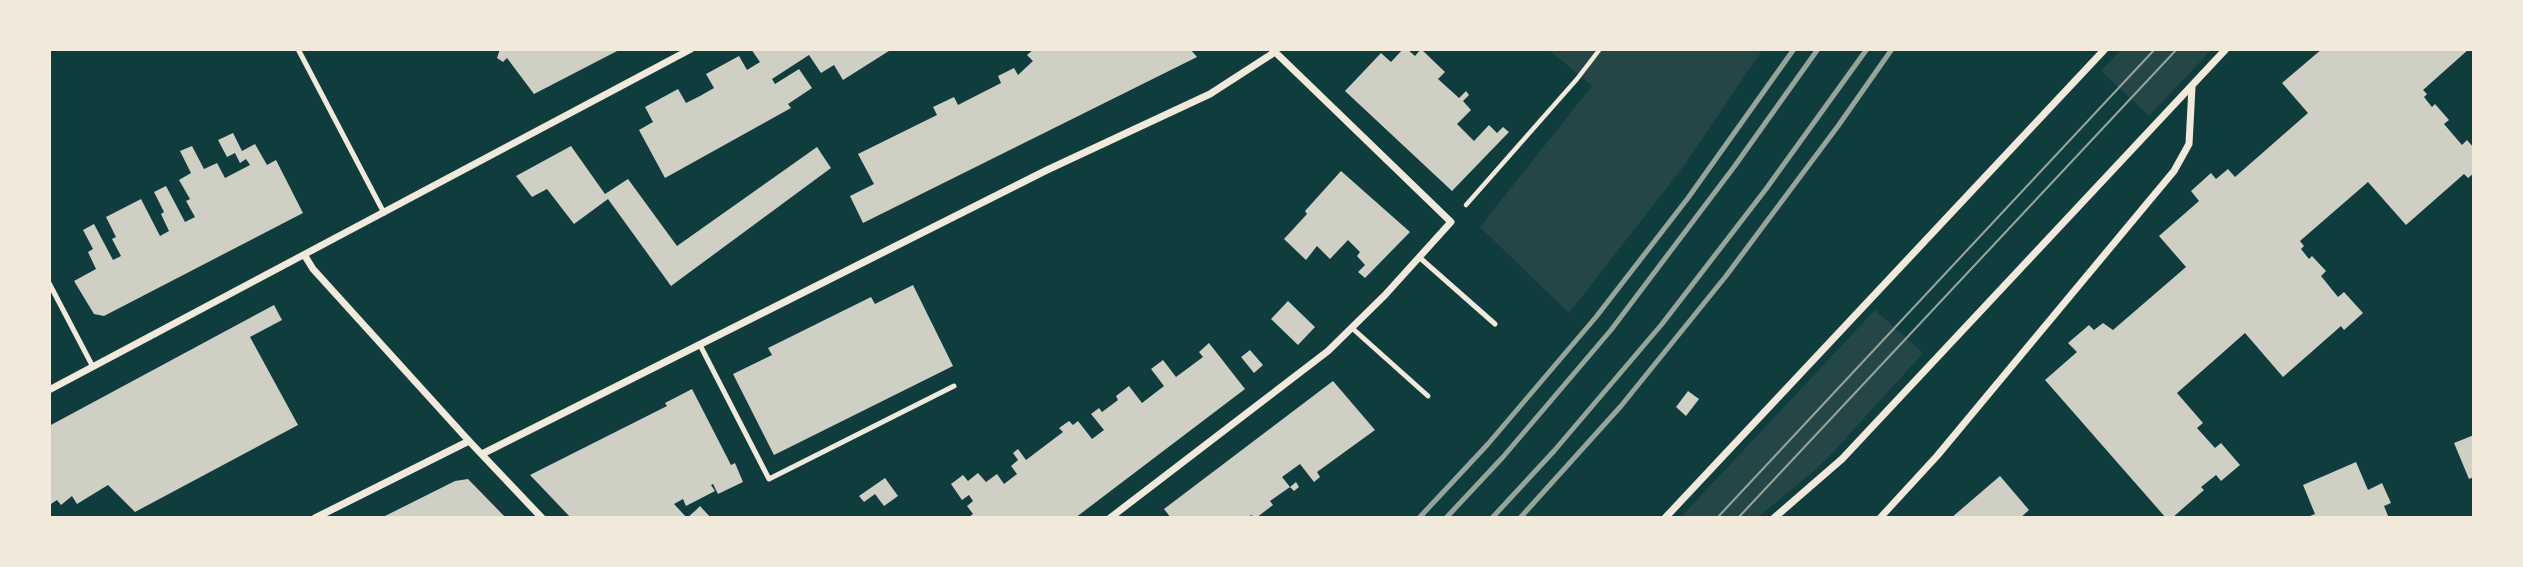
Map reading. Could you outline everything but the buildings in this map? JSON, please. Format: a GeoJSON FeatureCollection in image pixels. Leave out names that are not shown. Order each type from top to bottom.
{"type":"FeatureCollection","features":[{"type":"Feature","properties":{"kind":"street"},"geometry":{"type":"LineString","coordinates":[[49,390],[691,49]]}},
{"type":"Feature","properties":{"kind":"street"},"geometry":{"type":"LineString","coordinates":[[1665,518],[2105,49]]}},
{"type":"Feature","properties":{"kind":"street"},"geometry":{"type":"LineString","coordinates":[[1774,518],[1843,459],[2226,49]]}},
{"type":"Feature","properties":{"kind":"street"},"geometry":{"type":"LineString","coordinates":[[482,454],[1047,170],[1210,94],[1273,51],[1451,222],[1352,328],[1313,365],[1110,518]]}},
{"type":"Feature","properties":{"kind":"street"},"geometry":{"type":"LineString","coordinates":[[1880,518],[1928,466],[2175,172],[2189,144],[2192,86]]}},
{"type":"Feature","properties":{"kind":"street"},"geometry":{"type":"LineString","coordinates":[[305,256],[313,270],[542,518]]}},
{"type":"Feature","properties":{"kind":"street"},"geometry":{"type":"LineString","coordinates":[[314,518],[469,441]]}},
{"type":"Feature","properties":{"kind":"lane"},"geometry":{"type":"LineString","coordinates":[[298,49],[384,213]]}},
{"type":"Feature","properties":{"kind":"lane"},"geometry":{"type":"LineString","coordinates":[[1419,257],[1495,324]]}},
{"type":"Feature","properties":{"kind":"lane"},"geometry":{"type":"LineString","coordinates":[[49,283],[93,368]]}},
{"type":"Feature","properties":{"kind":"lane"},"geometry":{"type":"LineString","coordinates":[[1352,328],[1428,396]]}},
{"type":"Feature","properties":{"kind":"lane"},"geometry":{"type":"LineString","coordinates":[[700,345],[769,479],[954,386]]}},
{"type":"Feature","properties":{"kind":"path"},"geometry":{"type":"LineString","coordinates":[[1451,222],[1577,79],[1600,49]]}},
{"type":"Feature","properties":{"kind":"shaded area"},"geometry":{"type":"Polygon","coordinates":[[[1548,49],[1763,49],[1683,167],[1569,313],[1480,227],[1592,86],[1548,49]]]}},
{"type":"Feature","properties":{"kind":"shaded area"},"geometry":{"type":"Polygon","coordinates":[[[2122,49],[2212,49],[2149,116],[2101,71],[2122,49]]]}},
{"type":"Feature","properties":{"kind":"shaded area"},"geometry":{"type":"Polygon","coordinates":[[[1875,310],[1923,353],[1836,449],[1757,518],[1680,518],[1875,310]]]}},
{"type":"Feature","properties":{"kind":"tram line"},"geometry":{"type":"LineString","coordinates":[[1717,518],[2155,49]]}},
{"type":"Feature","properties":{"kind":"tram line"},"geometry":{"type":"LineString","coordinates":[[1738,518],[2177,49]]}},
{"type":"Feature","properties":{"kind":"railway"},"geometry":{"type":"LineString","coordinates":[[1419,518],[1488,444],[1596,317],[1688,198],[1794,49]]}},
{"type":"Feature","properties":{"kind":"railway"},"geometry":{"type":"LineString","coordinates":[[1446,518],[1503,457],[1611,330],[1734,167],[1818,49]]}},
{"type":"Feature","properties":{"kind":"railway"},"geometry":{"type":"LineString","coordinates":[[1492,518],[1554,451],[1662,324],[1766,189],[1867,49]]}},
{"type":"Feature","properties":{"kind":"railway"},"geometry":{"type":"LineString","coordinates":[[1520,518],[1621,406],[1726,276],[1892,49]]}}]}
